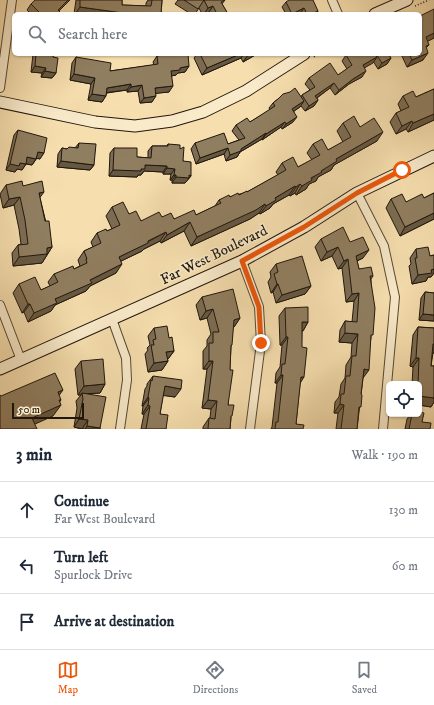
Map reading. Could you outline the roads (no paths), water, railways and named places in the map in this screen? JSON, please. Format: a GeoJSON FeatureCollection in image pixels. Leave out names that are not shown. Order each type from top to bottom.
{"type":"FeatureCollection","features":[{"type":"Feature","properties":{"kind":"street"},"geometry":{"type":"LineString","coordinates":[[0,88],[12,0]]}},
{"type":"Feature","properties":{"kind":"street"},"geometry":{"type":"LineString","coordinates":[[332,0],[337,12]]}},
{"type":"Feature","properties":{"kind":"street"},"geometry":{"type":"LineString","coordinates":[[380,12],[407,0]]}},
{"type":"Feature","properties":{"kind":"street"},"geometry":{"type":"LineString","coordinates":[[0,102],[95,122],[135,126],[172,121],[203,112],[246,91],[301,56]]}},
{"type":"Feature","properties":{"kind":"street","name":"Far West Boulevard"},"geometry":{"type":"LineString","coordinates":[[0,369],[242,261],[304,227],[357,193],[434,156]]}},
{"type":"Feature","properties":{"kind":"street"},"geometry":{"type":"LineString","coordinates":[[357,193],[384,246],[395,297],[383,429]]}},
{"type":"Feature","properties":{"kind":"street"},"geometry":{"type":"LineString","coordinates":[[242,261],[259,307],[261,343],[250,429]]}},
{"type":"Feature","properties":{"kind":"street"},"geometry":{"type":"LineString","coordinates":[[0,305],[21,360]]}},
{"type":"Feature","properties":{"kind":"street"},"geometry":{"type":"LineString","coordinates":[[112,319],[126,358],[127,380],[120,429]]}}]}
